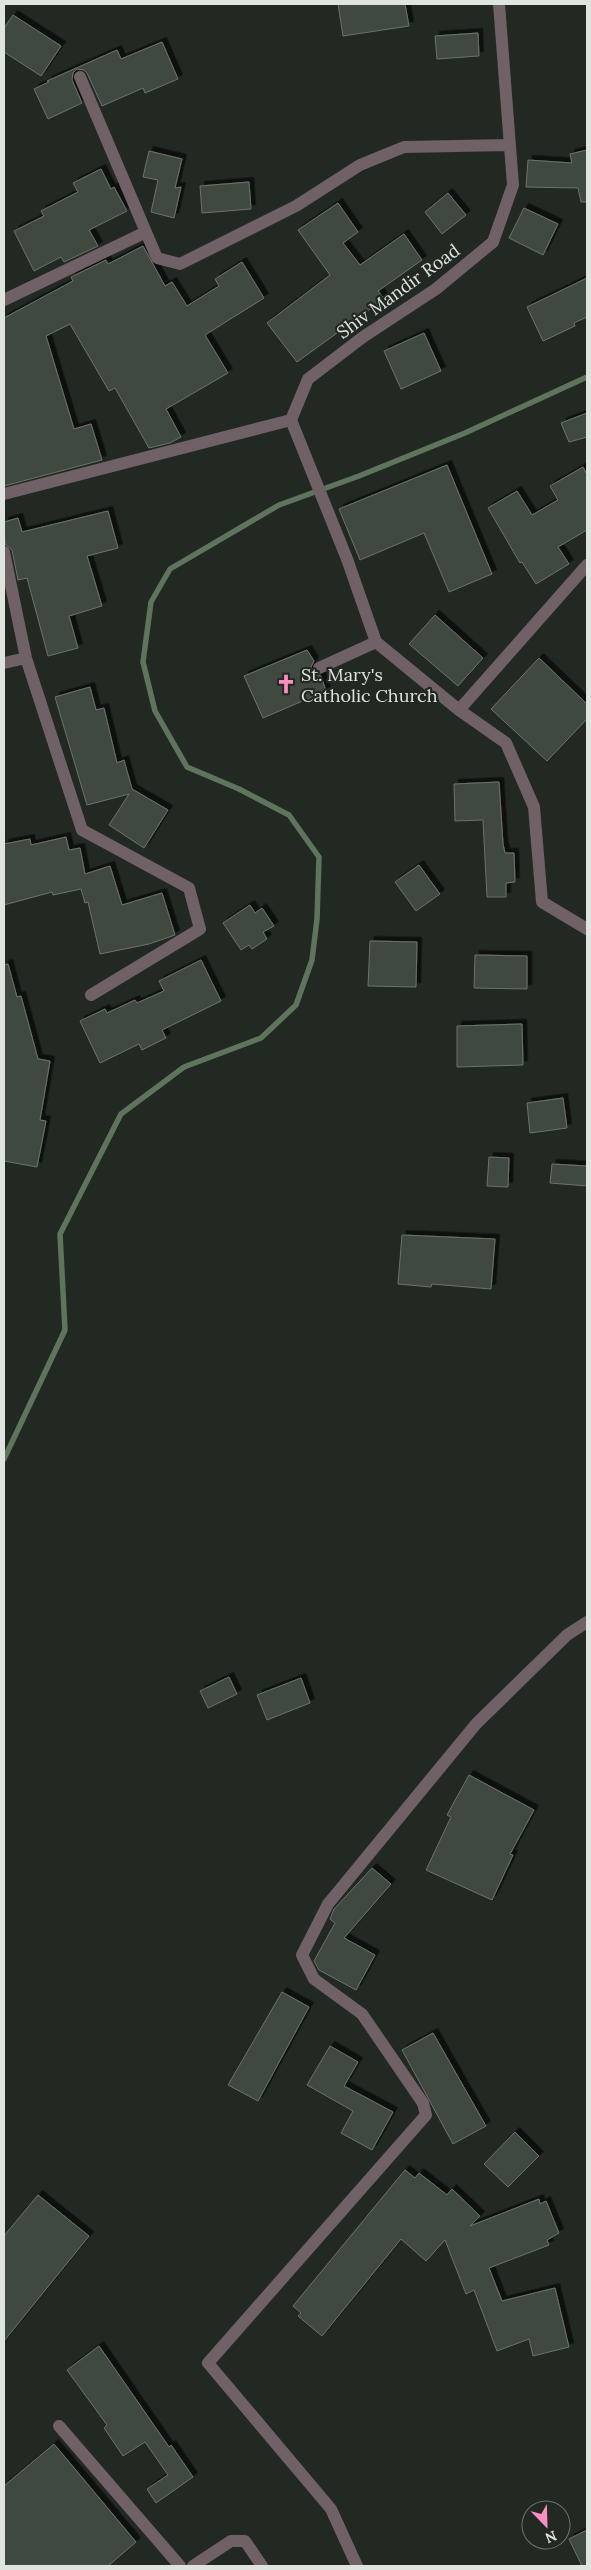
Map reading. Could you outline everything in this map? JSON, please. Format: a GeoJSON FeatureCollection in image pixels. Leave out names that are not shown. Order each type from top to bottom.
{"type":"FeatureCollection","features":[{"type":"Feature","properties":{"kind":"street","name":"Shiv Mandir Road"},"geometry":{"type":"LineString","coordinates":[[291,420],[308,379],[363,337],[436,289],[493,242],[513,185],[499,4]]}},
{"type":"Feature","properties":{"kind":"street"},"geometry":{"type":"LineString","coordinates":[[80,77],[157,258],[180,264],[296,206],[360,165],[404,147],[509,145]]}},
{"type":"Feature","properties":{"kind":"street"},"geometry":{"type":"LineString","coordinates":[[4,300],[146,232]]}},
{"type":"Feature","properties":{"kind":"street"},"geometry":{"type":"LineString","coordinates":[[4,494],[291,420],[347,559],[376,642],[459,710],[506,743],[534,807],[542,902],[587,929]]}},
{"type":"Feature","properties":{"kind":"street"},"geometry":{"type":"LineString","coordinates":[[4,552],[26,658],[82,830],[189,888],[200,929],[91,995]]}},
{"type":"Feature","properties":{"kind":"street"},"geometry":{"type":"LineString","coordinates":[[459,710],[587,566]]}},
{"type":"Feature","properties":{"kind":"street"},"geometry":{"type":"LineString","coordinates":[[319,668],[376,642]]}},
{"type":"Feature","properties":{"kind":"street"},"geometry":{"type":"LineString","coordinates":[[4,664],[26,658]]}},
{"type":"Feature","properties":{"kind":"street"},"geometry":{"type":"LineString","coordinates":[[357,2566],[331,2509],[208,2363],[426,2115],[423,2104],[362,2014],[314,1979],[302,1955],[328,1904],[476,1724],[567,1635],[587,1622]]}},
{"type":"Feature","properties":{"kind":"street"},"geometry":{"type":"LineString","coordinates":[[59,2426],[180,2566]]}},
{"type":"Feature","properties":{"kind":"street"},"geometry":{"type":"LineString","coordinates":[[193,2566],[231,2541],[245,2541],[262,2566]]}},
{"type":"Feature","properties":{"kind":"building"},"geometry":{"type":"Polygon","coordinates":[[[338,4],[405,4],[409,26],[343,36],[338,4]]]}},
{"type":"Feature","properties":{"kind":"building"},"geometry":{"type":"Polygon","coordinates":[[[13,15],[61,46],[41,76],[4,52],[4,28],[13,15]]]}},
{"type":"Feature","properties":{"kind":"building"},"geometry":{"type":"Polygon","coordinates":[[[478,33],[479,56],[437,59],[435,36],[478,33]]]}},
{"type":"Feature","properties":{"kind":"building"},"geometry":{"type":"Polygon","coordinates":[[[162,42],[178,79],[145,93],[143,88],[102,106],[87,73],[84,70],[77,69],[73,73],[72,80],[82,103],[48,119],[34,89],[49,82],[47,81],[117,50],[121,59],[162,42]]]}},
{"type":"Feature","properties":{"kind":"building"},"geometry":{"type":"Polygon","coordinates":[[[587,150],[587,202],[581,202],[578,188],[526,187],[528,160],[572,163],[570,154],[587,150]]]}},
{"type":"Feature","properties":{"kind":"building"},"geometry":{"type":"Polygon","coordinates":[[[149,151],[182,159],[175,188],[181,187],[174,218],[151,212],[158,180],[143,177],[149,151]]]}},
{"type":"Feature","properties":{"kind":"building"},"geometry":{"type":"Polygon","coordinates":[[[101,169],[111,189],[114,187],[127,211],[89,230],[98,246],[64,262],[61,257],[34,271],[14,231],[44,216],[41,211],[78,192],[73,183],[101,169]]]}},
{"type":"Feature","properties":{"kind":"building"},"geometry":{"type":"Polygon","coordinates":[[[249,182],[251,209],[202,213],[200,186],[249,182]]]}},
{"type":"Feature","properties":{"kind":"building"},"geometry":{"type":"Polygon","coordinates":[[[448,193],[466,215],[442,234],[425,212],[448,193]]]}},
{"type":"Feature","properties":{"kind":"building"},"geometry":{"type":"Polygon","coordinates":[[[338,203],[358,232],[343,243],[360,265],[404,234],[422,260],[378,291],[384,299],[297,362],[267,323],[330,275],[298,230],[338,203]]]}},
{"type":"Feature","properties":{"kind":"building"},"geometry":{"type":"Polygon","coordinates":[[[524,208],[558,224],[543,255],[509,238],[524,208]]]}},
{"type":"Feature","properties":{"kind":"building"},"geometry":{"type":"Polygon","coordinates":[[[143,246],[165,286],[172,282],[187,306],[219,286],[215,279],[242,262],[264,298],[205,335],[228,373],[166,409],[181,437],[170,443],[149,448],[115,388],[109,391],[70,324],[46,336],[74,429],[91,424],[102,460],[4,486],[4,318],[73,281],[71,277],[106,260],[108,264],[143,246]]]}},
{"type":"Feature","properties":{"kind":"building"},"geometry":{"type":"Polygon","coordinates":[[[587,278],[587,317],[574,323],[575,326],[543,341],[527,307],[587,278]]]}},
{"type":"Feature","properties":{"kind":"building"},"geometry":{"type":"Polygon","coordinates":[[[424,333],[441,371],[401,389],[384,351],[424,333]]]}},
{"type":"Feature","properties":{"kind":"building"},"geometry":{"type":"Polygon","coordinates":[[[587,413],[587,437],[569,442],[561,423],[587,413]]]}},
{"type":"Feature","properties":{"kind":"building"},"geometry":{"type":"Polygon","coordinates":[[[447,465],[492,574],[449,592],[424,533],[360,560],[339,509],[447,465]]]}},
{"type":"Feature","properties":{"kind":"building"},"geometry":{"type":"Polygon","coordinates":[[[583,467],[587,475],[587,530],[558,547],[569,564],[536,584],[522,562],[520,563],[488,508],[517,491],[532,515],[558,500],[550,486],[583,467]]]}},
{"type":"Feature","properties":{"kind":"building"},"geometry":{"type":"Polygon","coordinates":[[[108,511],[118,548],[87,556],[102,606],[69,616],[78,648],[48,656],[27,578],[18,580],[12,550],[5,544],[4,522],[18,518],[22,532],[108,511]]]}},
{"type":"Feature","properties":{"kind":"building"},"geometry":{"type":"Polygon","coordinates":[[[435,615],[483,658],[458,686],[409,644],[435,615]]]}},
{"type":"Feature","properties":{"kind":"building","name":"St. Mary's Catholic Church"},"geometry":{"type":"Polygon","coordinates":[[[307,650],[314,661],[311,667],[312,672],[321,676],[326,691],[263,718],[244,676],[307,650]]]}},
{"type":"Feature","properties":{"kind":"building"},"geometry":{"type":"Polygon","coordinates":[[[539,658],[587,704],[587,719],[547,761],[491,709],[539,658]]]}},
{"type":"Feature","properties":{"kind":"building"},"geometry":{"type":"Polygon","coordinates":[[[90,687],[96,710],[104,708],[117,763],[124,760],[132,789],[168,810],[144,848],[109,825],[129,794],[87,805],[55,697],[90,687]]]}},
{"type":"Feature","properties":{"kind":"building"},"geometry":{"type":"Polygon","coordinates":[[[499,782],[503,844],[505,853],[514,853],[515,882],[506,883],[506,897],[487,897],[483,820],[455,821],[454,784],[499,782]]]}},
{"type":"Feature","properties":{"kind":"building"},"geometry":{"type":"Polygon","coordinates":[[[66,837],[69,850],[80,848],[85,874],[110,866],[122,905],[162,893],[175,935],[149,944],[100,954],[88,902],[85,903],[81,889],[53,895],[52,892],[4,905],[4,844],[30,839],[31,845],[66,837]]]}},
{"type":"Feature","properties":{"kind":"building"},"geometry":{"type":"Polygon","coordinates":[[[419,865],[440,894],[416,911],[395,882],[419,865]]]}},
{"type":"Feature","properties":{"kind":"building"},"geometry":{"type":"Polygon","coordinates":[[[250,905],[255,913],[262,908],[274,926],[263,932],[267,939],[252,949],[249,945],[241,950],[223,923],[250,905]]]}},
{"type":"Feature","properties":{"kind":"building"},"geometry":{"type":"Polygon","coordinates":[[[370,941],[417,942],[416,987],[368,986],[370,941]]]}},
{"type":"Feature","properties":{"kind":"building"},"geometry":{"type":"Polygon","coordinates":[[[475,955],[527,956],[527,989],[474,988],[475,955]]]}},
{"type":"Feature","properties":{"kind":"building"},"geometry":{"type":"Polygon","coordinates":[[[201,960],[221,1001],[162,1030],[166,1038],[142,1050],[139,1044],[100,1063],[80,1021],[105,1009],[107,1013],[135,1000],[137,1003],[164,991],[159,981],[201,960]]]}},
{"type":"Feature","properties":{"kind":"building"},"geometry":{"type":"Polygon","coordinates":[[[8,964],[17,997],[21,996],[38,1059],[50,1061],[40,1120],[46,1121],[37,1167],[4,1161],[4,965],[8,964]]]}},
{"type":"Feature","properties":{"kind":"building"},"geometry":{"type":"Polygon","coordinates":[[[522,1024],[523,1065],[457,1067],[457,1026],[522,1024]]]}},
{"type":"Feature","properties":{"kind":"building"},"geometry":{"type":"Polygon","coordinates":[[[563,1098],[567,1128],[530,1133],[527,1103],[563,1098]]]}},
{"type":"Feature","properties":{"kind":"building"},"geometry":{"type":"Polygon","coordinates":[[[489,1157],[509,1158],[508,1187],[487,1186],[489,1157]]]}},
{"type":"Feature","properties":{"kind":"building"},"geometry":{"type":"Polygon","coordinates":[[[552,1164],[587,1166],[587,1186],[550,1183],[552,1164]]]}},
{"type":"Feature","properties":{"kind":"building"},"geometry":{"type":"Polygon","coordinates":[[[402,1235],[495,1239],[491,1289],[432,1284],[431,1287],[398,1284],[402,1235]]]}},
{"type":"Feature","properties":{"kind":"building"},"geometry":{"type":"Polygon","coordinates":[[[229,1677],[237,1694],[208,1708],[200,1691],[229,1677]]]}},
{"type":"Feature","properties":{"kind":"building"},"geometry":{"type":"Polygon","coordinates":[[[301,1678],[310,1703],[267,1720],[257,1695],[301,1678]]]}},
{"type":"Feature","properties":{"kind":"building"},"geometry":{"type":"Polygon","coordinates":[[[469,1775],[534,1810],[510,1854],[513,1855],[492,1900],[426,1870],[451,1817],[447,1815],[469,1775]]]}},
{"type":"Feature","properties":{"kind":"building"},"geometry":{"type":"Polygon","coordinates":[[[372,1868],[391,1884],[344,1938],[375,1955],[356,1990],[319,1970],[314,1961],[335,1923],[330,1919],[334,1909],[372,1868]]]}},
{"type":"Feature","properties":{"kind":"building"},"geometry":{"type":"Polygon","coordinates":[[[282,1992],[309,2007],[258,2101],[228,2085],[282,1992]]]}},
{"type":"Feature","properties":{"kind":"building"},"geometry":{"type":"Polygon","coordinates":[[[433,2033],[486,2126],[453,2144],[402,2050],[433,2033]]]}},
{"type":"Feature","properties":{"kind":"building"},"geometry":{"type":"Polygon","coordinates":[[[330,2046],[358,2062],[344,2086],[393,2112],[372,2150],[341,2133],[353,2111],[307,2085],[330,2046]]]}},
{"type":"Feature","properties":{"kind":"building"},"geometry":{"type":"Polygon","coordinates":[[[515,2132],[539,2156],[508,2187],[484,2164],[515,2132]]]}},
{"type":"Feature","properties":{"kind":"building"},"geometry":{"type":"Polygon","coordinates":[[[405,2170],[415,2178],[419,2173],[447,2195],[452,2189],[480,2216],[470,2226],[539,2199],[540,2204],[546,2201],[559,2233],[547,2240],[549,2245],[489,2268],[502,2301],[555,2288],[569,2347],[533,2356],[529,2339],[497,2351],[474,2290],[466,2294],[445,2240],[426,2261],[401,2239],[322,2336],[298,2316],[301,2313],[293,2306],[405,2170]]]}},
{"type":"Feature","properties":{"kind":"building"},"geometry":{"type":"Polygon","coordinates":[[[38,2195],[89,2236],[4,2341],[4,2236],[38,2195]]]}},
{"type":"Feature","properties":{"kind":"building"},"geometry":{"type":"Polygon","coordinates":[[[99,2346],[169,2447],[171,2445],[193,2477],[156,2503],[147,2489],[168,2475],[145,2442],[123,2456],[104,2428],[107,2425],[67,2370],[99,2346]]]}},
{"type":"Feature","properties":{"kind":"building"},"geometry":{"type":"Polygon","coordinates":[[[54,2444],[136,2542],[108,2566],[4,2566],[4,2486],[54,2444]]]}},
{"type":"Feature","properties":{"kind":"building"},"geometry":{"type":"Polygon","coordinates":[[[587,2530],[587,2566],[582,2566],[571,2543],[571,2538],[587,2530]]]}},
{"type":"Feature","properties":{"kind":"waterway"},"geometry":{"type":"LineString","coordinates":[[4,1459],[65,1330],[60,1234],[121,1114],[184,1067],[261,1038],[296,1005],[312,960],[317,919],[319,857],[289,815],[239,789],[187,767],[155,711],[143,662],[151,602],[170,569],[279,505],[359,476],[465,433],[587,377]]}},
{"type":"Feature","properties":{"kind":"place","name":"St. Mary's Catholic Church"},"geometry":{"type":"Point","coordinates":[286,684]}}]}
